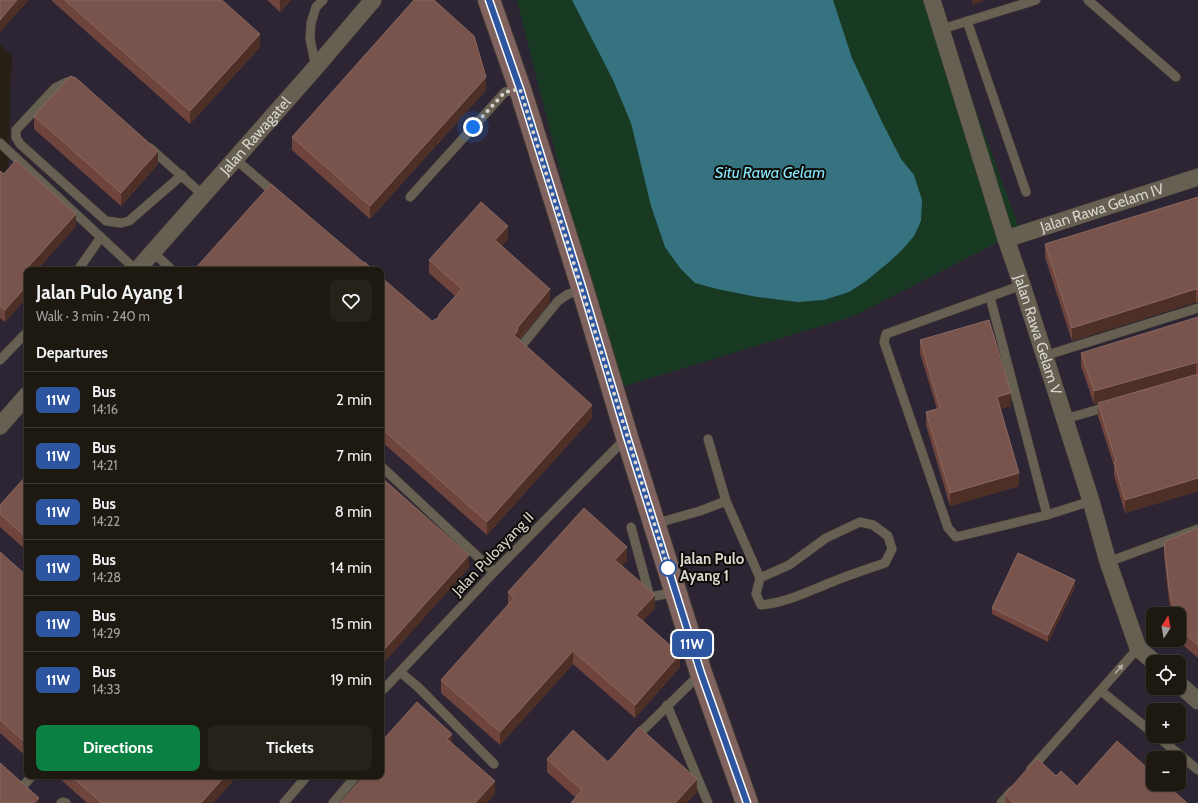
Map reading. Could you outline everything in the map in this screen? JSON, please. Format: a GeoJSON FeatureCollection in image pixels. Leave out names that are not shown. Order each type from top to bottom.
{"type":"FeatureCollection","features":[{"type":"Feature","properties":{"kind":"street","name":"Jalan Rawagatel"},"geometry":{"type":"LineString","coordinates":[[139,267],[316,67],[373,0]]}},
{"type":"Feature","properties":{"kind":"street"},"geometry":{"type":"LineString","coordinates":[[489,0],[520,89],[701,673],[747,803]]}},
{"type":"Feature","properties":{"kind":"street","name":"Jalan Rawa Gelam V"},"geometry":{"type":"LineString","coordinates":[[932,0],[1006,239],[1091,501],[1108,562],[1138,648],[1146,655]]}},
{"type":"Feature","properties":{"kind":"street","name":"Jalan Rawa Gelam IV"},"geometry":{"type":"LineString","coordinates":[[1006,239],[1198,177]]}},
{"type":"Feature","properties":{"kind":"street"},"geometry":{"type":"LineString","coordinates":[[0,426],[24,399]]}},
{"type":"Feature","properties":{"kind":"street"},"geometry":{"type":"LineString","coordinates":[[1186,690],[1198,701]]}},
{"type":"Feature","properties":{"kind":"lane"},"geometry":{"type":"LineString","coordinates":[[316,67],[310,40],[311,24],[316,7],[323,0]]}},
{"type":"Feature","properties":{"kind":"lane"},"geometry":{"type":"LineString","coordinates":[[942,29],[1036,0]]}},
{"type":"Feature","properties":{"kind":"lane"},"geometry":{"type":"LineString","coordinates":[[1088,0],[1176,77]]}},
{"type":"Feature","properties":{"kind":"lane"},"geometry":{"type":"LineString","coordinates":[[967,22],[1026,192]]}},
{"type":"Feature","properties":{"kind":"lane"},"geometry":{"type":"LineString","coordinates":[[84,91],[78,86],[67,82],[55,88],[16,130],[16,137],[20,144],[106,221],[121,223],[129,221],[182,176]]}},
{"type":"Feature","properties":{"kind":"lane"},"geometry":{"type":"LineString","coordinates":[[410,197],[505,92],[520,89]]}},
{"type":"Feature","properties":{"kind":"lane"},"geometry":{"type":"LineString","coordinates":[[142,141],[203,195]]}},
{"type":"Feature","properties":{"kind":"lane"},"geometry":{"type":"LineString","coordinates":[[0,143],[133,267]]}},
{"type":"Feature","properties":{"kind":"lane"},"geometry":{"type":"LineString","coordinates":[[235,159],[282,199]]}},
{"type":"Feature","properties":{"kind":"lane"},"geometry":{"type":"LineString","coordinates":[[80,267],[101,237]]}},
{"type":"Feature","properties":{"kind":"lane"},"geometry":{"type":"LineString","coordinates":[[153,252],[169,267]]}},
{"type":"Feature","properties":{"kind":"lane"},"geometry":{"type":"LineString","coordinates":[[1022,286],[886,334],[884,342],[948,528],[956,537],[1047,515],[1091,501]]}},
{"type":"Feature","properties":{"kind":"lane"},"geometry":{"type":"LineString","coordinates":[[523,344],[558,301],[568,294],[583,290]]}},
{"type":"Feature","properties":{"kind":"lane"},"geometry":{"type":"LineString","coordinates":[[990,297],[1047,515]]}},
{"type":"Feature","properties":{"kind":"lane"},"geometry":{"type":"LineString","coordinates":[[1044,356],[1198,308]]}},
{"type":"Feature","properties":{"kind":"lane"},"geometry":{"type":"LineString","coordinates":[[0,360],[24,335]]}},
{"type":"Feature","properties":{"kind":"lane"},"geometry":{"type":"LineString","coordinates":[[1065,419],[1116,404]]}},
{"type":"Feature","properties":{"kind":"lane","name":"Jalan Puloayang II"},"geometry":{"type":"LineString","coordinates":[[384,689],[494,572],[627,437]]}},
{"type":"Feature","properties":{"kind":"lane"},"geometry":{"type":"LineString","coordinates":[[708,439],[726,501],[760,578],[756,594],[761,605],[789,600],[885,563],[892,549],[888,536],[873,525],[860,522],[826,538],[790,565],[760,578]]}},
{"type":"Feature","properties":{"kind":"lane"},"geometry":{"type":"LineString","coordinates":[[384,469],[494,572]]}},
{"type":"Feature","properties":{"kind":"lane"},"geometry":{"type":"LineString","coordinates":[[654,524],[700,511],[726,501]]}},
{"type":"Feature","properties":{"kind":"lane"},"geometry":{"type":"LineString","coordinates":[[631,527],[650,597],[676,592]]}},
{"type":"Feature","properties":{"kind":"lane"},"geometry":{"type":"LineString","coordinates":[[1108,562],[1198,529]]}},
{"type":"Feature","properties":{"kind":"lane"},"geometry":{"type":"LineString","coordinates":[[1027,773],[1138,648]]}},
{"type":"Feature","properties":{"kind":"lane"},"geometry":{"type":"LineString","coordinates":[[400,672],[423,697],[494,764]]}},
{"type":"Feature","properties":{"kind":"lane"},"geometry":{"type":"LineString","coordinates":[[643,730],[701,673]]}},
{"type":"Feature","properties":{"kind":"lane"},"geometry":{"type":"LineString","coordinates":[[1101,690],[1146,727]]}},
{"type":"Feature","properties":{"kind":"lane"},"geometry":{"type":"LineString","coordinates":[[667,705],[708,803]]}},
{"type":"Feature","properties":{"kind":"lane"},"geometry":{"type":"LineString","coordinates":[[1165,743],[1198,770]]}},
{"type":"Feature","properties":{"kind":"lane"},"geometry":{"type":"LineString","coordinates":[[22,787],[29,779]]}},
{"type":"Feature","properties":{"kind":"lane"},"geometry":{"type":"LineString","coordinates":[[284,803],[304,779]]}},
{"type":"Feature","properties":{"kind":"lane"},"geometry":{"type":"LineString","coordinates":[[333,803],[353,779]]}},
{"type":"Feature","properties":{"kind":"lane"},"geometry":{"type":"LineString","coordinates":[[1001,803],[1017,785]]}},
{"type":"Feature","properties":{"kind":"lane"},"geometry":{"type":"LineString","coordinates":[[61,803],[66,803]]}},
{"type":"Feature","properties":{"kind":"shaded area"},"geometry":{"type":"Polygon","coordinates":[[[0,0],[1198,0],[1198,803],[0,803],[0,177],[8,167],[12,55],[0,45],[0,0]]]}},
{"type":"Feature","properties":{"kind":"green space"},"geometry":{"type":"Polygon","coordinates":[[[517,0],[936,0],[1020,231],[854,316],[615,389],[517,0]]]}},
{"type":"Feature","properties":{"kind":"water","name":"Situ Rawa Gelam"},"geometry":{"type":"Polygon","coordinates":[[[572,0],[833,0],[852,58],[901,159],[914,175],[922,200],[921,221],[914,236],[902,250],[866,281],[849,292],[824,300],[798,302],[757,297],[695,283],[680,268],[665,247],[651,206],[631,123],[613,80],[572,0]]]}},
{"type":"Feature","properties":{"kind":"building"},"geometry":{"type":"Polygon","coordinates":[[[0,0],[17,0],[0,20],[0,0]]]}},
{"type":"Feature","properties":{"kind":"building"},"geometry":{"type":"Polygon","coordinates":[[[65,0],[222,0],[260,34],[190,111],[65,0]]]}},
{"type":"Feature","properties":{"kind":"building"},"geometry":{"type":"Polygon","coordinates":[[[414,0],[434,0],[474,36],[486,77],[370,206],[292,137],[414,0]]]}},
{"type":"Feature","properties":{"kind":"building"},"geometry":{"type":"Polygon","coordinates":[[[70,76],[76,78],[158,151],[121,193],[34,116],[70,76]]]}},
{"type":"Feature","properties":{"kind":"building"},"geometry":{"type":"Polygon","coordinates":[[[16,160],[76,214],[28,267],[24,267],[24,288],[5,310],[0,306],[0,171],[4,174],[16,160]]]}},
{"type":"Feature","properties":{"kind":"building"},"geometry":{"type":"Polygon","coordinates":[[[271,184],[370,267],[197,267],[271,184]]]}},
{"type":"Feature","properties":{"kind":"building"},"geometry":{"type":"Polygon","coordinates":[[[1198,197],[1198,290],[1196,289],[1072,328],[1045,244],[1198,197]]]}},
{"type":"Feature","properties":{"kind":"building"},"geometry":{"type":"Polygon","coordinates":[[[481,202],[508,226],[495,240],[550,289],[518,327],[517,332],[514,335],[592,405],[487,522],[384,431],[384,280],[432,321],[438,318],[440,313],[462,289],[429,260],[481,202]]]}},
{"type":"Feature","properties":{"kind":"building"},"geometry":{"type":"Polygon","coordinates":[[[1198,317],[1198,362],[1094,391],[1081,353],[1198,317]]]}},
{"type":"Feature","properties":{"kind":"building"},"geometry":{"type":"Polygon","coordinates":[[[989,320],[1011,393],[997,397],[1019,473],[950,493],[926,412],[940,408],[920,340],[989,320]]]}},
{"type":"Feature","properties":{"kind":"building"},"geometry":{"type":"Polygon","coordinates":[[[1198,374],[1198,478],[1125,500],[1114,462],[1116,461],[1098,403],[1198,374]]]}},
{"type":"Feature","properties":{"kind":"building"},"geometry":{"type":"Polygon","coordinates":[[[24,478],[24,535],[0,514],[0,505],[24,478]]]}},
{"type":"Feature","properties":{"kind":"building"},"geometry":{"type":"Polygon","coordinates":[[[384,480],[469,555],[384,650],[384,480]]]}},
{"type":"Feature","properties":{"kind":"building"},"geometry":{"type":"Polygon","coordinates":[[[584,508],[627,547],[615,560],[655,595],[636,615],[680,654],[635,705],[573,651],[500,732],[441,680],[514,598],[508,592],[584,508]]]}},
{"type":"Feature","properties":{"kind":"building"},"geometry":{"type":"Polygon","coordinates":[[[1198,528],[1198,645],[1186,635],[1186,607],[1173,607],[1169,588],[1164,542],[1198,528]]]}},
{"type":"Feature","properties":{"kind":"building"},"geometry":{"type":"Polygon","coordinates":[[[0,552],[24,573],[24,741],[0,720],[0,552]]]}},
{"type":"Feature","properties":{"kind":"building"},"geometry":{"type":"Polygon","coordinates":[[[1018,553],[1075,580],[1048,635],[992,608],[1018,553]]]}},
{"type":"Feature","properties":{"kind":"building"},"geometry":{"type":"Polygon","coordinates":[[[417,702],[452,734],[447,739],[495,781],[475,803],[340,803],[361,779],[384,779],[384,739],[417,702]]]}},
{"type":"Feature","properties":{"kind":"building"},"geometry":{"type":"Polygon","coordinates":[[[639,727],[697,779],[675,803],[571,803],[582,790],[547,759],[573,730],[608,762],[639,727]]]}},
{"type":"Feature","properties":{"kind":"building"},"geometry":{"type":"Polygon","coordinates":[[[1117,741],[1146,767],[1146,791],[1174,791],[1187,803],[1014,803],[1005,794],[1037,758],[1056,776],[1061,771],[1077,786],[1117,741]]]}},
{"type":"Feature","properties":{"kind":"building"},"geometry":{"type":"Polygon","coordinates":[[[0,763],[39,798],[34,803],[0,803],[0,763]]]}},
{"type":"Feature","properties":{"kind":"building"},"geometry":{"type":"Polygon","coordinates":[[[74,779],[222,779],[201,803],[102,803],[74,779]]]}},
{"type":"Feature","properties":{"kind":"bus line","name":"11W"},"geometry":{"type":"LineString","coordinates":[[489,0],[515,72],[701,673],[747,803]]}},
{"type":"Feature","properties":{"kind":"place","name":"Jalan Pulo Ayang 1"},"geometry":{"type":"Point","coordinates":[668,568]}},
{"type":"Feature","properties":{"kind":"route"},"geometry":{"type":"LineString","coordinates":[[473,127],[505,92],[520,89],[668,568]]}}]}
